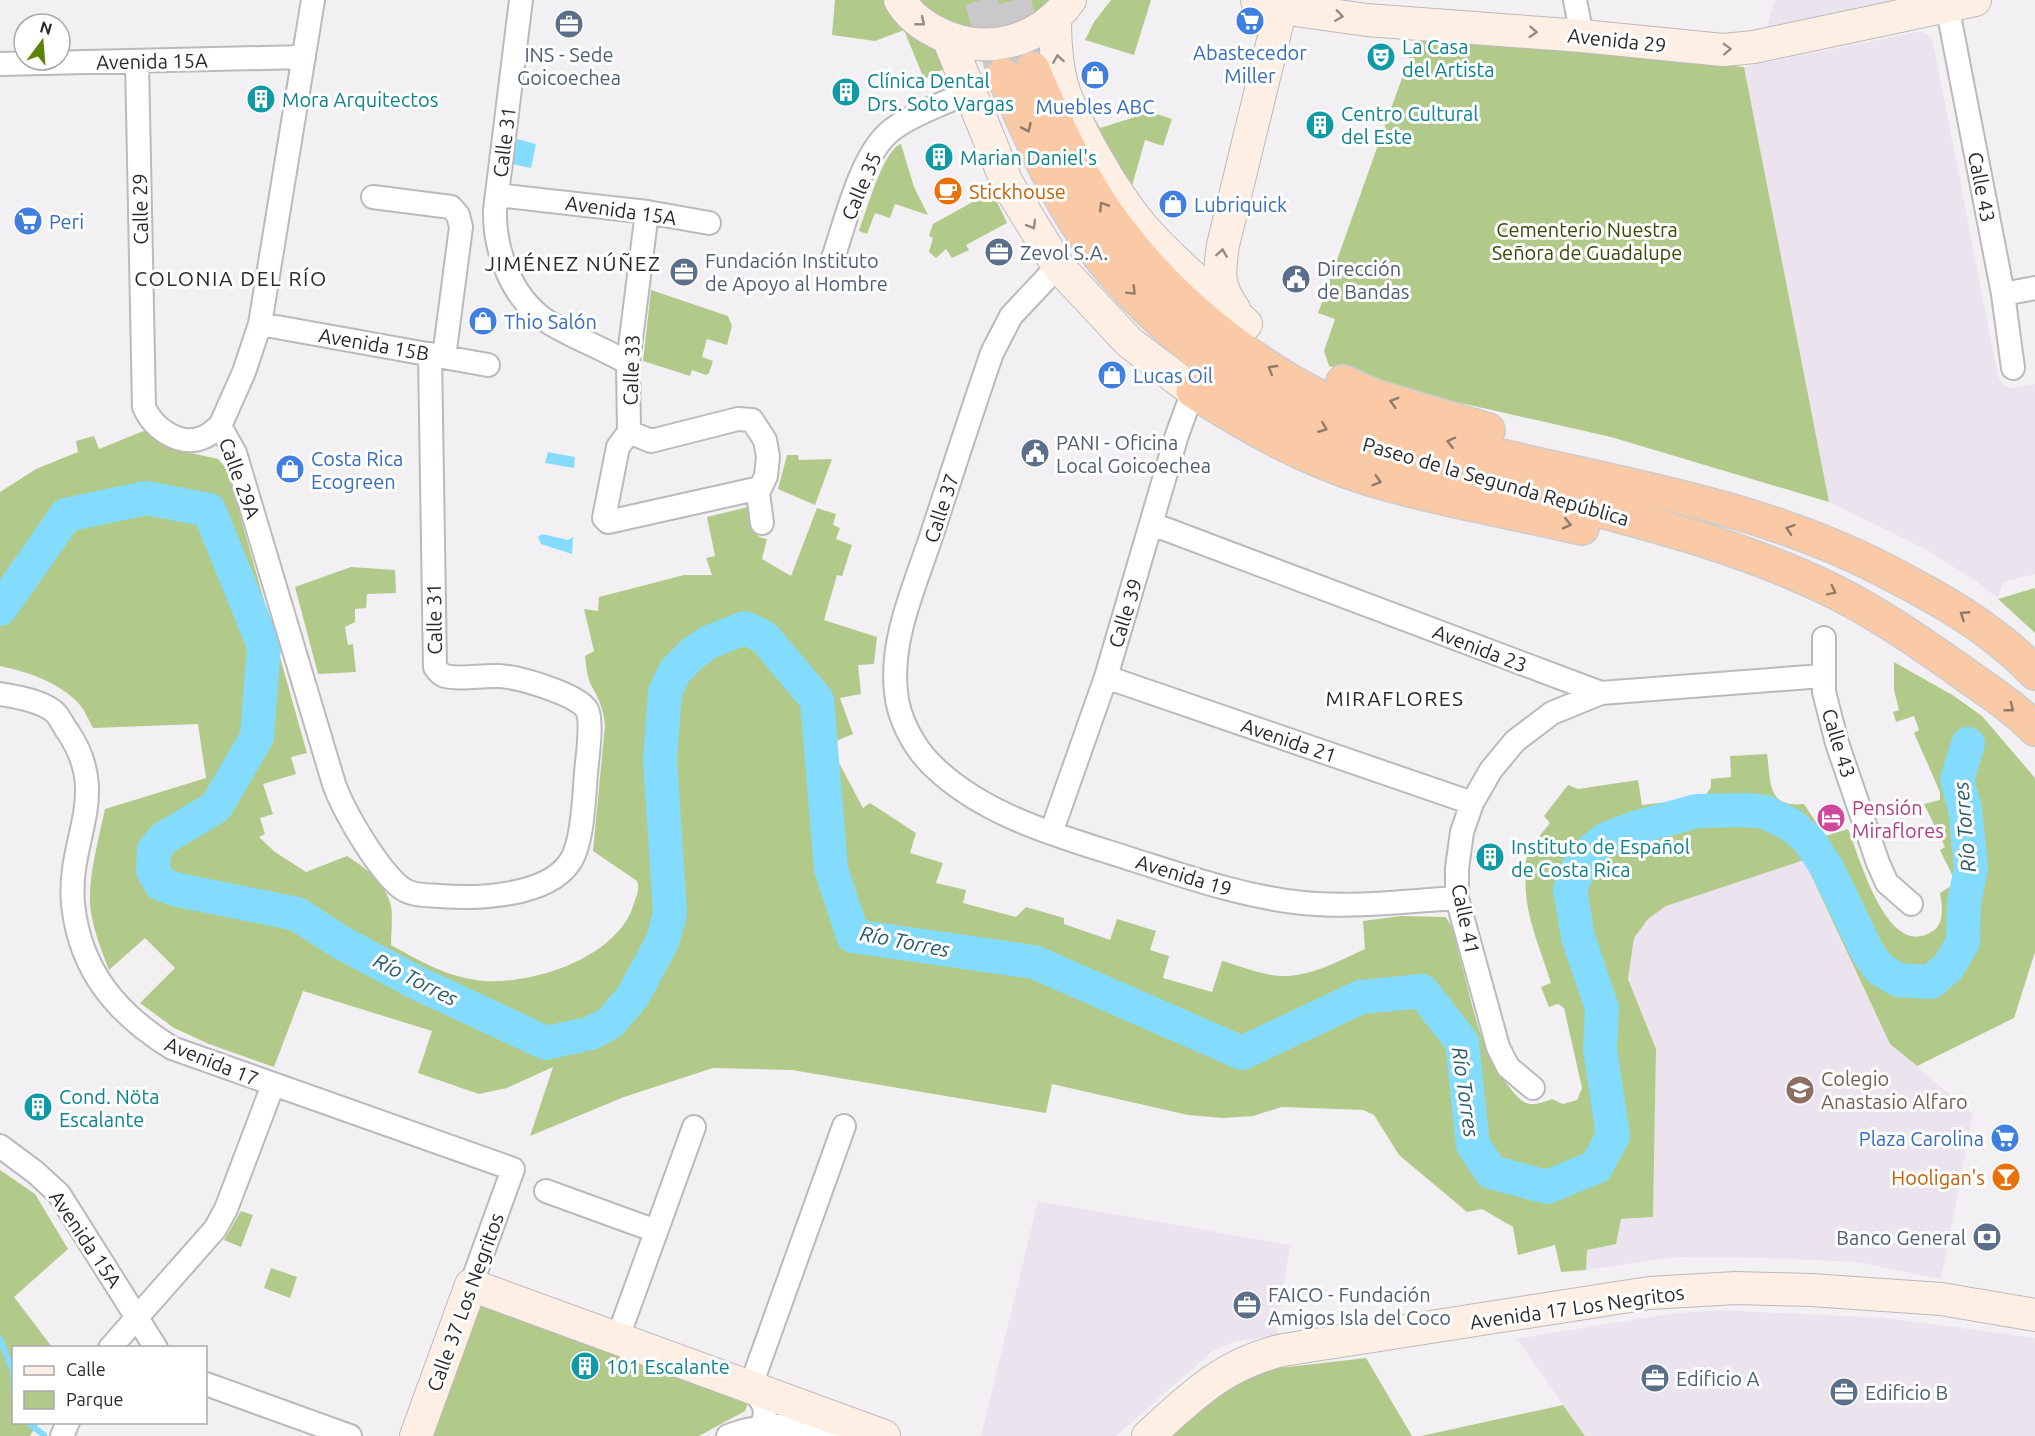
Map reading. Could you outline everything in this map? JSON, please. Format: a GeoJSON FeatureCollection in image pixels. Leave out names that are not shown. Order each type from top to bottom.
{"type":"FeatureCollection","features":[{"type":"Feature","properties":{"kind":"highway","name":"Paseo de la Segunda República"},"geometry":{"type":"LineString","coordinates":[[2035,673],[2024,657],[1964,615],[1848,551],[1786,528],[1692,500],[1388,425],[1330,402],[1252,357],[1208,322],[1158,274],[1116,227],[1059,131],[1018,72],[1054,189],[1111,270],[1191,347],[1242,384],[1295,416],[1400,457],[1679,533],[1773,564],[1865,608],[1940,656],[2035,729]]}},
{"type":"Feature","properties":{"kind":"highway"},"geometry":{"type":"LineString","coordinates":[[1246,324],[1308,367],[1374,396],[1635,468],[1692,500]]}},
{"type":"Feature","properties":{"kind":"highway"},"geometry":{"type":"LineString","coordinates":[[1193,391],[1232,417],[1293,448],[1362,476],[1421,493],[1598,531],[1679,533]]}},
{"type":"Feature","properties":{"kind":"street","name":"Calle 29A"},"geometry":{"type":"LineString","coordinates":[[313,0],[260,324],[244,372],[220,426],[236,453],[341,804],[348,819],[400,887],[409,892],[465,898],[492,897],[548,880],[562,871],[573,857],[579,834]]}},
{"type":"Feature","properties":{"kind":"street","name":"Calle 31"},"geometry":{"type":"LineString","coordinates":[[520,0],[497,195],[496,239],[507,270],[534,310],[560,328],[628,363]]}},
{"type":"Feature","properties":{"kind":"street"},"geometry":{"type":"LineString","coordinates":[[900,0],[922,24],[948,38],[988,45],[1009,43],[1029,36],[1063,9]]}},
{"type":"Feature","properties":{"kind":"street"},"geometry":{"type":"LineString","coordinates":[[1575,0],[1582,36]]}},
{"type":"Feature","properties":{"kind":"street","name":"Avenida 29"},"geometry":{"type":"LineString","coordinates":[[1269,4],[1367,20],[1582,36],[1724,50],[1754,47],[1961,3]]}},
{"type":"Feature","properties":{"kind":"street","name":"Calle 43"},"geometry":{"type":"LineString","coordinates":[[1961,3],[2013,368]]}},
{"type":"Feature","properties":{"kind":"street"},"geometry":{"type":"LineString","coordinates":[[1246,324],[1225,296],[1218,277],[1269,4]]}},
{"type":"Feature","properties":{"kind":"street"},"geometry":{"type":"LineString","coordinates":[[1063,9],[1056,51],[1065,93],[1101,165],[1139,223],[1185,271],[1246,324]]}},
{"type":"Feature","properties":{"kind":"street"},"geometry":{"type":"LineString","coordinates":[[948,38],[968,92],[1007,183],[1058,266],[1129,342],[1193,391]]}},
{"type":"Feature","properties":{"kind":"street","name":"Avenida 15A"},"geometry":{"type":"LineString","coordinates":[[0,64],[304,57]]}},
{"type":"Feature","properties":{"kind":"street","name":"Calle 29"},"geometry":{"type":"LineString","coordinates":[[137,61],[144,407],[151,423],[168,434],[188,440],[203,438],[220,426]]}},
{"type":"Feature","properties":{"kind":"street","name":"Calle 35"},"geometry":{"type":"LineString","coordinates":[[833,258],[861,178],[878,144],[896,127],[968,92]]}},
{"type":"Feature","properties":{"kind":"street","name":"Avenida 15A"},"geometry":{"type":"LineString","coordinates":[[497,195],[646,212],[709,223]]}},
{"type":"Feature","properties":{"kind":"street"},"geometry":{"type":"LineString","coordinates":[[373,198],[451,207],[458,215],[460,222],[437,356]]}},
{"type":"Feature","properties":{"kind":"street","name":"Calle 33"},"geometry":{"type":"LineString","coordinates":[[646,212],[628,363],[629,432],[618,447],[604,518],[608,522],[760,488]]}},
{"type":"Feature","properties":{"kind":"street"},"geometry":{"type":"LineString","coordinates":[[460,222],[495,225]]}},
{"type":"Feature","properties":{"kind":"street","name":"Calle 37"},"geometry":{"type":"LineString","coordinates":[[931,765],[902,719],[896,693],[895,666],[904,619],[992,353],[1011,316],[1058,266]]}},
{"type":"Feature","properties":{"kind":"street"},"geometry":{"type":"LineString","coordinates":[[2003,294],[2035,288]]}},
{"type":"Feature","properties":{"kind":"street","name":"Avenida 15B"},"geometry":{"type":"LineString","coordinates":[[260,324],[488,365]]}},
{"type":"Feature","properties":{"kind":"street","name":"Calle 31"},"geometry":{"type":"LineString","coordinates":[[437,356],[435,667],[438,672],[448,676],[500,676],[524,681],[581,702],[589,715],[579,834]]}},
{"type":"Feature","properties":{"kind":"street","name":"Calle 39"},"geometry":{"type":"LineString","coordinates":[[1051,833],[1106,677],[1177,435],[1193,391]]}},
{"type":"Feature","properties":{"kind":"street"},"geometry":{"type":"LineString","coordinates":[[629,432],[651,441],[738,418],[752,420],[765,440],[768,458],[766,476],[758,498],[762,523]]}},
{"type":"Feature","properties":{"kind":"street","name":"Avenida 23"},"geometry":{"type":"LineString","coordinates":[[1152,524],[1601,693],[1822,676]]}},
{"type":"Feature","properties":{"kind":"street","name":"Calle 43"},"geometry":{"type":"LineString","coordinates":[[1824,638],[1822,676],[1837,743],[1887,883],[1911,904]]}},
{"type":"Feature","properties":{"kind":"street","name":"Avenida 21"},"geometry":{"type":"LineString","coordinates":[[1106,677],[1472,803]]}},
{"type":"Feature","properties":{"kind":"street","name":"Calle 41"},"geometry":{"type":"LineString","coordinates":[[1533,1088],[1515,1075],[1502,1057],[1457,898],[1459,848],[1472,803],[1491,770],[1515,741],[1552,713],[1601,693]]}},
{"type":"Feature","properties":{"kind":"street","name":"Avenida 17"},"geometry":{"type":"LineString","coordinates":[[0,694],[34,702],[53,710],[79,749],[87,773],[87,806],[74,874],[73,903],[80,939],[95,976],[126,1016],[172,1048],[513,1169]]}},
{"type":"Feature","properties":{"kind":"street","name":"Avenida 19"},"geometry":{"type":"LineString","coordinates":[[931,765],[955,784],[980,799],[1051,833],[1218,886],[1262,897],[1306,903],[1343,904],[1457,898]]}},
{"type":"Feature","properties":{"kind":"street"},"geometry":{"type":"LineString","coordinates":[[111,1346],[214,1229],[226,1209],[273,1085]]}},
{"type":"Feature","properties":{"kind":"street"},"geometry":{"type":"LineString","coordinates":[[750,1388],[844,1126]]}},
{"type":"Feature","properties":{"kind":"street"},"geometry":{"type":"LineString","coordinates":[[618,1337],[694,1127]]}},
{"type":"Feature","properties":{"kind":"street","name":"Avenida 15A"},"geometry":{"type":"LineString","coordinates":[[0,1146],[36,1172],[58,1194],[91,1241],[155,1346]]}},
{"type":"Feature","properties":{"kind":"street","name":"Calle 37 Los Negritos"},"geometry":{"type":"LineString","coordinates":[[416,1436],[513,1169]]}},
{"type":"Feature","properties":{"kind":"street"},"geometry":{"type":"LineString","coordinates":[[546,1191],[656,1231]]}},
{"type":"Feature","properties":{"kind":"street"},"geometry":{"type":"LineString","coordinates":[[471,1285],[883,1436]]}},
{"type":"Feature","properties":{"kind":"street","name":"Avenida 17 Los Negritos"},"geometry":{"type":"LineString","coordinates":[[1148,1436],[1197,1391],[1224,1372],[1253,1357],[1283,1350],[1649,1293],[1736,1288],[1811,1290],[1941,1299],[2035,1315]]}},
{"type":"Feature","properties":{"kind":"street"},"geometry":{"type":"LineString","coordinates":[[207,1384],[350,1436]]}},
{"type":"Feature","properties":{"kind":"street"},"geometry":{"type":"LineString","coordinates":[[750,1388],[763,1401],[766,1410],[761,1426]]}},
{"type":"Feature","properties":{"kind":"street"},"geometry":{"type":"LineString","coordinates":[[728,1436],[770,1424],[883,1436]]}},
{"type":"Feature","properties":{"kind":"shaded area"},"geometry":{"type":"Polygon","coordinates":[[[1775,0],[1895,0],[1766,30],[1775,0]]]}},
{"type":"Feature","properties":{"kind":"shaded area"},"geometry":{"type":"Polygon","coordinates":[[[1921,31],[1930,36],[1933,42],[1998,376],[2003,384],[2011,388],[2035,384],[2035,574],[2003,582],[1998,599],[1976,581],[1925,549],[1829,502],[1744,67],[1921,31]]]}},
{"type":"Feature","properties":{"kind":"shaded area","name":"Colegio Anastasio Alfaro"},"geometry":{"type":"Polygon","coordinates":[[[1804,860],[1890,1044],[1973,1114],[1941,1279],[1857,1262],[1767,1258],[1676,1257],[1586,1270],[1587,1250],[1621,1219],[1653,1217],[1656,1049],[1628,979],[1634,938],[1648,919],[1666,906],[1804,860]]]}},
{"type":"Feature","properties":{"kind":"shaded area"},"geometry":{"type":"Polygon","coordinates":[[[1038,1201],[1290,1245],[1276,1336],[1236,1341],[1214,1350],[1116,1436],[981,1436],[1038,1201]]]}},
{"type":"Feature","properties":{"kind":"shaded area"},"geometry":{"type":"Polygon","coordinates":[[[1719,1310],[1886,1318],[2035,1338],[2035,1436],[1585,1436],[1517,1339],[1668,1314],[1719,1310]]]}},
{"type":"Feature","properties":{"kind":"green space"},"geometry":{"type":"Polygon","coordinates":[[[835,0],[887,0],[930,31],[950,66],[924,79],[904,30],[875,41],[832,35],[835,0]]]}},
{"type":"Feature","properties":{"kind":"green space"},"geometry":{"type":"Polygon","coordinates":[[[910,0],[1055,0],[1009,33],[957,33],[910,0]]]}},
{"type":"Feature","properties":{"kind":"green space"},"geometry":{"type":"Polygon","coordinates":[[[1111,0],[1151,0],[1134,55],[1085,40],[1094,22],[1111,0]]]}},
{"type":"Feature","properties":{"kind":"green space","name":"Cementerio Nuestra Señora de Guadalupe"},"geometry":{"type":"Polygon","coordinates":[[[1417,36],[1744,67],[1829,502],[1611,437],[1416,393],[1329,366],[1324,351],[1335,319],[1318,313],[1417,36]]]}},
{"type":"Feature","properties":{"kind":"green space"},"geometry":{"type":"Polygon","coordinates":[[[1151,112],[1172,119],[1163,146],[1145,140],[1132,186],[1123,192],[1087,122],[1094,118],[1100,128],[1151,112]]]}},
{"type":"Feature","properties":{"kind":"green space"},"geometry":{"type":"Polygon","coordinates":[[[901,144],[914,187],[928,215],[895,204],[890,218],[875,213],[867,234],[859,231],[882,169],[894,149],[901,144]]]}},
{"type":"Feature","properties":{"kind":"green space"},"geometry":{"type":"Polygon","coordinates":[[[992,191],[1007,223],[966,245],[969,250],[952,258],[946,249],[936,258],[929,252],[933,238],[929,236],[933,224],[992,191]]]}},
{"type":"Feature","properties":{"kind":"green space"},"geometry":{"type":"Polygon","coordinates":[[[651,290],[728,316],[732,326],[727,345],[707,339],[702,357],[713,361],[709,373],[706,375],[692,370],[690,376],[643,361],[651,290]]]}},
{"type":"Feature","properties":{"kind":"green space"},"geometry":{"type":"Polygon","coordinates":[[[146,430],[165,442],[191,453],[218,459],[227,469],[307,753],[291,757],[296,774],[263,784],[273,814],[260,818],[265,834],[259,837],[275,852],[306,872],[347,856],[354,860],[374,877],[389,898],[392,915],[391,945],[447,973],[485,981],[505,981],[550,972],[593,952],[611,938],[625,922],[637,895],[637,881],[593,851],[605,725],[600,704],[587,671],[585,656],[594,651],[584,609],[598,611],[599,597],[684,575],[712,575],[706,558],[715,556],[707,517],[748,507],[754,532],[761,538],[767,539],[762,559],[791,576],[817,508],[836,514],[833,525],[840,528],[836,539],[852,545],[842,576],[837,575],[824,620],[877,637],[874,664],[858,665],[861,694],[840,698],[853,734],[829,744],[863,808],[870,803],[916,833],[910,853],[943,863],[936,883],[966,890],[963,903],[1016,917],[1026,907],[1064,918],[1064,924],[1110,940],[1117,919],[1156,931],[1150,950],[1169,956],[1163,978],[1212,992],[1222,961],[1271,975],[1286,976],[1307,973],[1365,949],[1363,921],[1401,916],[1445,917],[1451,925],[1482,1039],[1497,1070],[1507,1084],[1526,1103],[1537,1104],[1552,1099],[1563,1104],[1577,1100],[1582,1088],[1564,1008],[1558,1004],[1549,1007],[1541,987],[1551,983],[1532,925],[1526,894],[1528,866],[1525,865],[1529,849],[1550,823],[1544,816],[1568,785],[1578,789],[1638,780],[1642,805],[1704,798],[1711,787],[1711,779],[1731,777],[1730,756],[1767,754],[1771,784],[1777,798],[1792,804],[1804,804],[1825,836],[1848,829],[1868,882],[1889,920],[1902,932],[1917,937],[1933,931],[1941,919],[1940,893],[1956,883],[1940,850],[1945,847],[1924,804],[1940,800],[1940,792],[1914,733],[1919,730],[1914,716],[1896,722],[1893,712],[1899,710],[1894,690],[1894,662],[1954,696],[1982,716],[2035,778],[2035,952],[2014,1018],[1917,1066],[1890,1044],[1804,860],[1666,906],[1648,919],[1634,938],[1628,979],[1656,1049],[1653,1217],[1621,1219],[1616,1244],[1587,1250],[1586,1270],[1561,1272],[1555,1245],[1518,1255],[1513,1227],[1482,1209],[1467,1212],[1399,1155],[1374,1115],[1363,1110],[1282,1107],[1253,1116],[1223,1118],[1188,1115],[1052,1084],[1046,1113],[792,1070],[713,1068],[624,1097],[530,1136],[553,1067],[507,1088],[479,1094],[418,1073],[432,1031],[303,991],[274,1067],[209,1044],[174,1028],[140,1003],[175,968],[145,938],[109,970],[92,919],[91,879],[105,809],[206,778],[198,724],[93,728],[81,706],[53,684],[21,671],[0,666],[0,492],[36,469],[78,452],[76,441],[94,436],[99,449],[146,430]]]}},
{"type":"Feature","properties":{"kind":"green space"},"geometry":{"type":"Polygon","coordinates":[[[787,455],[798,455],[799,460],[832,459],[815,505],[778,489],[787,455]]]}},
{"type":"Feature","properties":{"kind":"green space"},"geometry":{"type":"Polygon","coordinates":[[[351,567],[395,570],[396,593],[367,594],[366,608],[355,609],[355,622],[345,627],[348,645],[353,644],[356,672],[318,674],[295,587],[351,567]]]}},
{"type":"Feature","properties":{"kind":"green space"},"geometry":{"type":"Polygon","coordinates":[[[2035,588],[2035,633],[1998,599],[2035,588]]]}},
{"type":"Feature","properties":{"kind":"green space"},"geometry":{"type":"Polygon","coordinates":[[[0,1170],[35,1194],[68,1249],[14,1297],[51,1346],[12,1346],[12,1424],[37,1424],[30,1436],[0,1436],[0,1170]]]}},
{"type":"Feature","properties":{"kind":"green space"},"geometry":{"type":"Polygon","coordinates":[[[241,1211],[253,1215],[241,1247],[224,1240],[241,1211]]]}},
{"type":"Feature","properties":{"kind":"green space"},"geometry":{"type":"Polygon","coordinates":[[[271,1268],[297,1277],[290,1298],[264,1288],[271,1268]]]}},
{"type":"Feature","properties":{"kind":"green space"},"geometry":{"type":"Polygon","coordinates":[[[477,1297],[747,1397],[748,1403],[745,1411],[699,1436],[426,1436],[477,1297]]]}},
{"type":"Feature","properties":{"kind":"green space"},"geometry":{"type":"Polygon","coordinates":[[[1366,1358],[1412,1436],[1169,1436],[1226,1384],[1269,1369],[1366,1358]]]}},
{"type":"Feature","properties":{"kind":"green space"},"geometry":{"type":"Polygon","coordinates":[[[1563,1405],[1585,1436],[1421,1436],[1563,1405]]]}},
{"type":"Feature","properties":{"kind":"water"},"geometry":{"type":"Polygon","coordinates":[[[517,139],[536,144],[531,168],[512,164],[517,139]]]}},
{"type":"Feature","properties":{"kind":"water"},"geometry":{"type":"Polygon","coordinates":[[[548,452],[575,457],[574,468],[545,463],[548,452]]]}},
{"type":"Feature","properties":{"kind":"water"},"geometry":{"type":"Polygon","coordinates":[[[542,534],[568,540],[573,537],[572,554],[541,544],[538,537],[542,534]]]}},
{"type":"Feature","properties":{"kind":"waterway","name":"Río Torres"},"geometry":{"type":"LineString","coordinates":[[0,609],[66,515],[146,498],[209,510],[264,646],[257,737],[216,807],[164,838],[154,850],[153,871],[161,884],[178,890],[297,914],[340,942],[417,983],[546,1043],[591,1033],[610,1023],[633,996],[663,940],[670,913],[660,759],[665,692],[675,671],[692,654],[709,642],[745,628],[764,637],[817,700],[831,869],[853,936],[1034,962],[1242,1053],[1361,997],[1422,991],[1462,1042],[1473,1145],[1491,1172],[1547,1187],[1596,1167],[1613,1136],[1600,1049],[1602,1008],[1578,937],[1570,890],[1582,858],[1606,839],[1638,827],[1697,811],[1765,812],[1791,825],[1808,839],[1827,868],[1868,953],[1880,969],[1898,980],[1931,982],[1949,966],[1963,942],[1964,903],[1971,868],[1965,809],[1957,780],[1968,744]]}},
{"type":"Feature","properties":{"kind":"waterway"},"geometry":{"type":"LineString","coordinates":[[0,1339],[12,1369]]}},
{"type":"Feature","properties":{"kind":"waterway"},"geometry":{"type":"LineString","coordinates":[[30,1424],[44,1435]]}},
{"type":"Feature","properties":{"kind":"tunnel"},"geometry":{"type":"LineString","coordinates":[[981,0],[1002,70]]}},
{"type":"Feature","properties":{"kind":"tunnel"},"geometry":{"type":"LineString","coordinates":[[1014,0],[1033,69]]}},
{"type":"Feature","properties":{"kind":"place","name":"Abastecedor Miller"},"geometry":{"type":"Point","coordinates":[1250,21]}},
{"type":"Feature","properties":{"kind":"place","name":"INS - Sede Goicoechea"},"geometry":{"type":"Point","coordinates":[569,24]}},
{"type":"Feature","properties":{"kind":"place","name":"La Casa del Artista"},"geometry":{"type":"Point","coordinates":[1381,57]}},
{"type":"Feature","properties":{"kind":"place","name":"Muebles ABC"},"geometry":{"type":"Point","coordinates":[1095,75]}},
{"type":"Feature","properties":{"kind":"place","name":"Clínica Dental Drs. Soto Vargas"},"geometry":{"type":"Point","coordinates":[846,92]}},
{"type":"Feature","properties":{"kind":"place","name":"Mora Arquitectos"},"geometry":{"type":"Point","coordinates":[261,99]}},
{"type":"Feature","properties":{"kind":"place","name":"Centro Cultural del Este"},"geometry":{"type":"Point","coordinates":[1320,125]}},
{"type":"Feature","properties":{"kind":"place","name":"Marian Daniel's"},"geometry":{"type":"Point","coordinates":[939,157]}},
{"type":"Feature","properties":{"kind":"place","name":"Stickhouse"},"geometry":{"type":"Point","coordinates":[948,191]}},
{"type":"Feature","properties":{"kind":"place","name":"Lubriquick"},"geometry":{"type":"Point","coordinates":[1173,204]}},
{"type":"Feature","properties":{"kind":"place","name":"Peri"},"geometry":{"type":"Point","coordinates":[28,221]}},
{"type":"Feature","properties":{"kind":"place","name":"Zevol S.A."},"geometry":{"type":"Point","coordinates":[999,252]}},
{"type":"Feature","properties":{"kind":"place","name":"Fundación Instituto de Apoyo al Hombre"},"geometry":{"type":"Point","coordinates":[684,272]}},
{"type":"Feature","properties":{"kind":"place","name":"Dirección de Bandas"},"geometry":{"type":"Point","coordinates":[1296,279]}},
{"type":"Feature","properties":{"kind":"place","name":"Thio Salón"},"geometry":{"type":"Point","coordinates":[483,321]}},
{"type":"Feature","properties":{"kind":"place","name":"Lucas Oil"},"geometry":{"type":"Point","coordinates":[1112,375]}},
{"type":"Feature","properties":{"kind":"place","name":"PANI - Oficina Local Goicoechea"},"geometry":{"type":"Point","coordinates":[1035,453]}},
{"type":"Feature","properties":{"kind":"place","name":"Costa Rica Ecogreen"},"geometry":{"type":"Point","coordinates":[290,469]}},
{"type":"Feature","properties":{"kind":"place","name":"Pensión Miraflores"},"geometry":{"type":"Point","coordinates":[1831,818]}},
{"type":"Feature","properties":{"kind":"place","name":"Instituto de Español de Costa Rica"},"geometry":{"type":"Point","coordinates":[1490,857]}},
{"type":"Feature","properties":{"kind":"place","name":"Colegio Anastasio Alfaro"},"geometry":{"type":"Point","coordinates":[1800,1090]}},
{"type":"Feature","properties":{"kind":"place","name":"Cond. Nöta Escalante"},"geometry":{"type":"Point","coordinates":[38,1107]}},
{"type":"Feature","properties":{"kind":"place","name":"Plaza Carolina"},"geometry":{"type":"Point","coordinates":[2005,1138]}},
{"type":"Feature","properties":{"kind":"place","name":"Hooligan's"},"geometry":{"type":"Point","coordinates":[2006,1177]}},
{"type":"Feature","properties":{"kind":"place","name":"Banco General"},"geometry":{"type":"Point","coordinates":[1987,1237]}},
{"type":"Feature","properties":{"kind":"place","name":"FAICO - Fundación Amigos Isla del Coco"},"geometry":{"type":"Point","coordinates":[1247,1305]}},
{"type":"Feature","properties":{"kind":"place","name":"101 Escalante"},"geometry":{"type":"Point","coordinates":[585,1366]}},
{"type":"Feature","properties":{"kind":"place","name":"Edificio A"},"geometry":{"type":"Point","coordinates":[1655,1378]}},
{"type":"Feature","properties":{"kind":"place","name":"Edificio B"},"geometry":{"type":"Point","coordinates":[1844,1392]}},
{"type":"Feature","properties":{"kind":"district","name":"JIMÉNEZ NÚÑEZ"},"geometry":{"type":"Point","coordinates":[573,263]}},
{"type":"Feature","properties":{"kind":"district","name":"COLONIA DEL RÍO"},"geometry":{"type":"Point","coordinates":[231,278]}},
{"type":"Feature","properties":{"kind":"district","name":"MIRAFLORES"},"geometry":{"type":"Point","coordinates":[1395,698]}}]}
